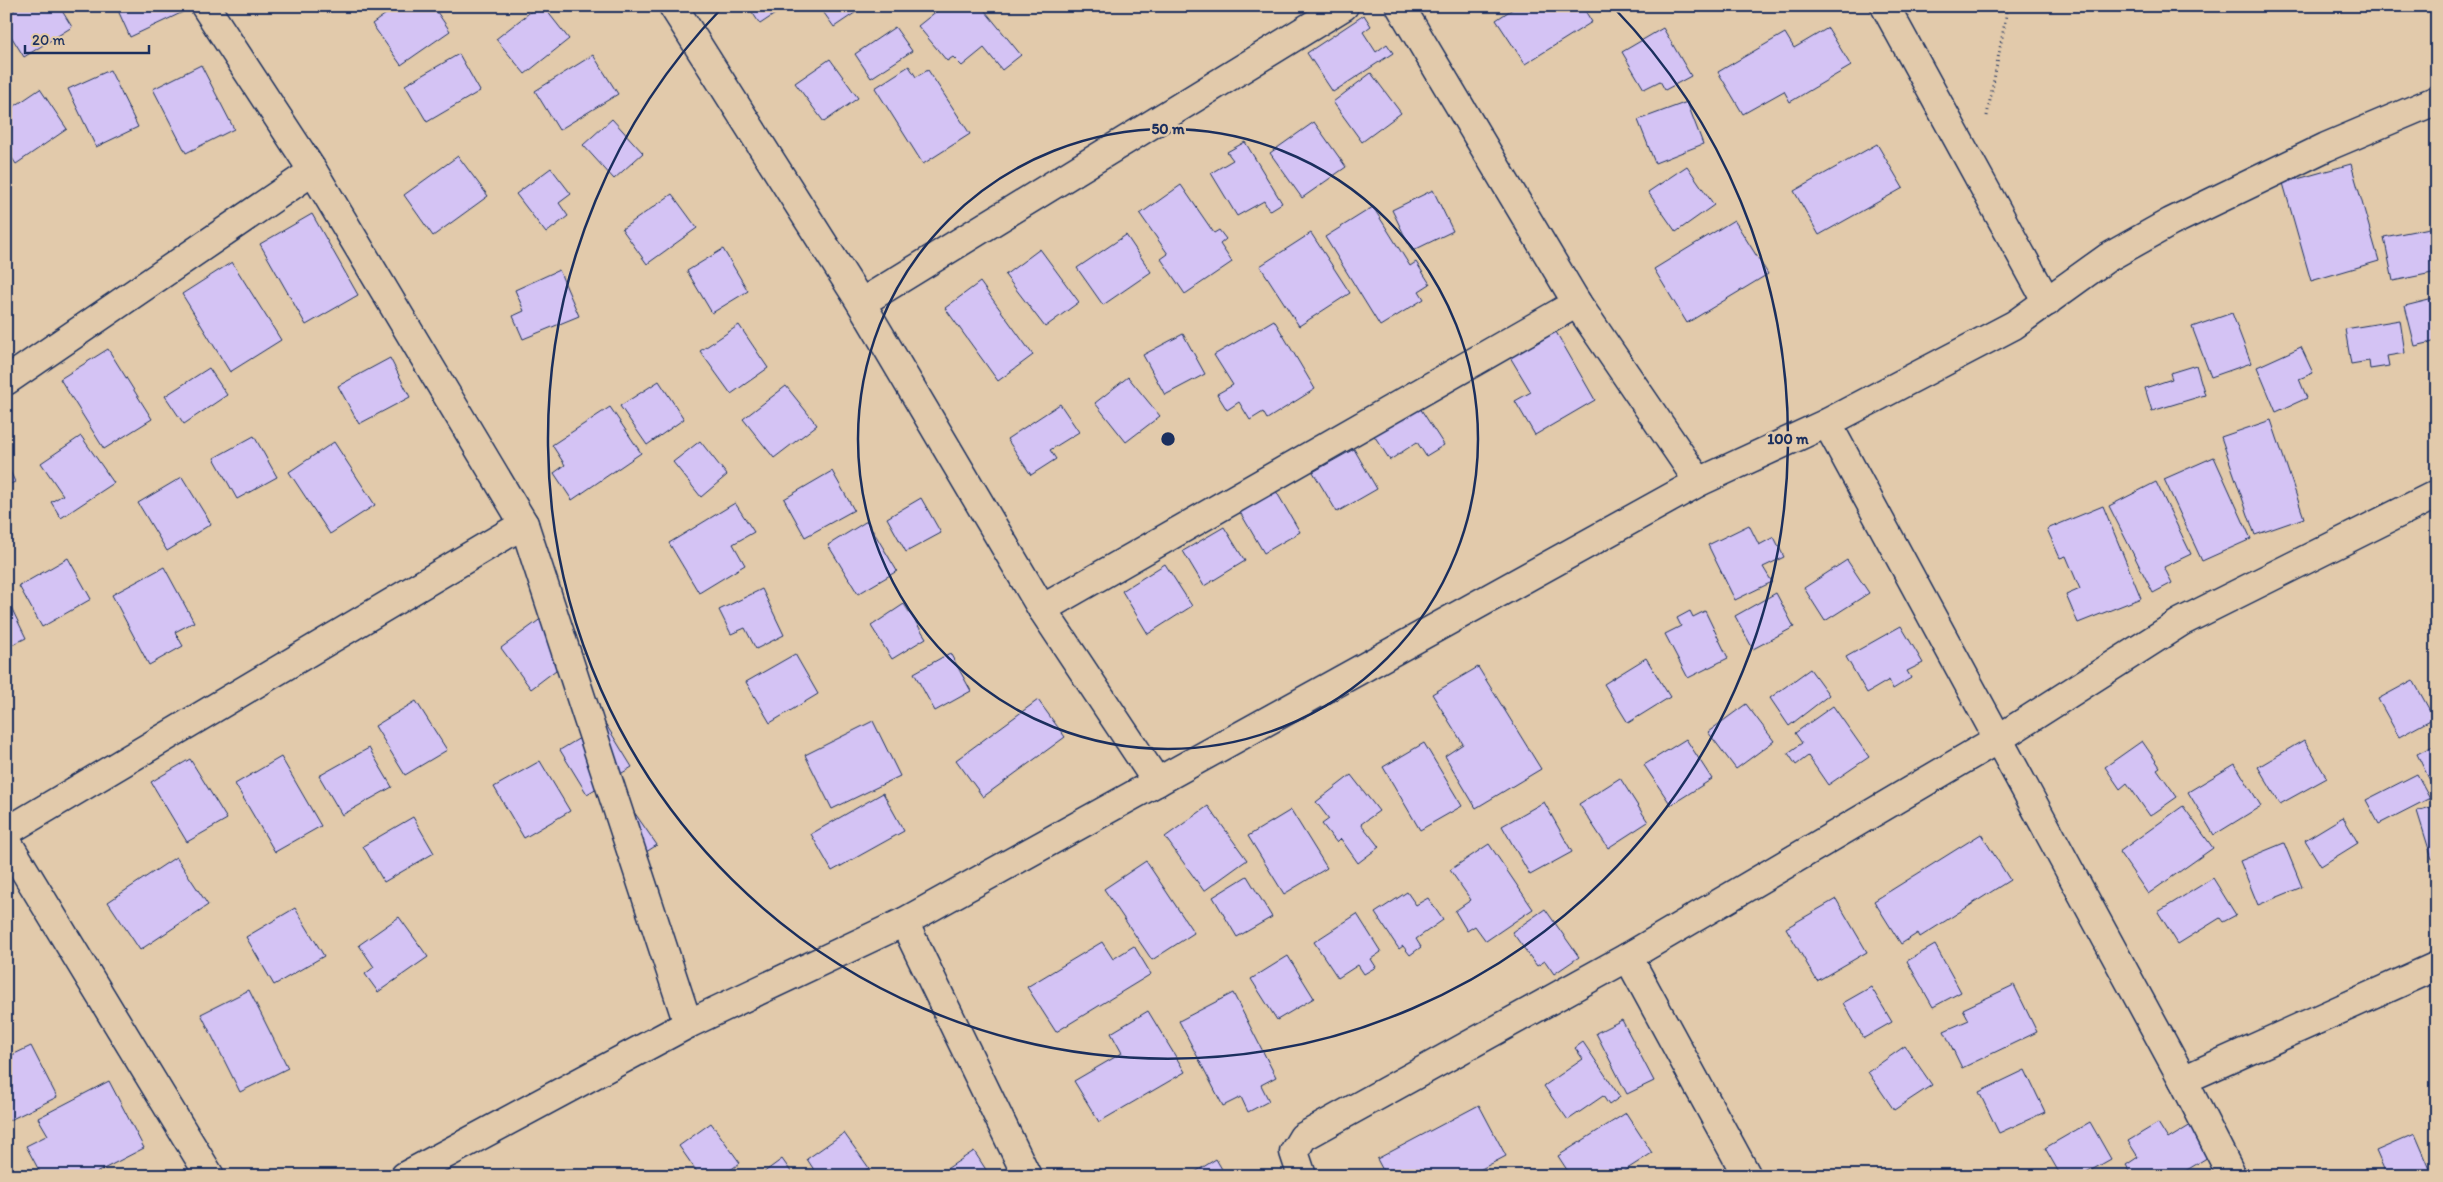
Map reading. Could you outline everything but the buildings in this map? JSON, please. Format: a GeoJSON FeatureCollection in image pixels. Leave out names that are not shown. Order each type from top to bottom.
{"type":"FeatureCollection","features":[{"type":"Feature","properties":{"kind":"street"},"geometry":{"type":"LineString","coordinates":[[205,6],[313,171],[524,524],[688,1024]]}},
{"type":"Feature","properties":{"kind":"street"},"geometry":{"type":"LineString","coordinates":[[673,6],[860,303],[1042,609],[1156,782]]}},
{"type":"Feature","properties":{"kind":"street"},"geometry":{"type":"LineString","coordinates":[[860,303],[1344,6]]}},
{"type":"Feature","properties":{"kind":"street"},"geometry":{"type":"LineString","coordinates":[[1400,6],[1577,303],[1699,482]]}},
{"type":"Feature","properties":{"kind":"street"},"geometry":{"type":"LineString","coordinates":[[1885,6],[2047,302]]}},
{"type":"Feature","properties":{"kind":"street"},"geometry":{"type":"LineString","coordinates":[[420,1172],[688,1024],[904,922],[1699,482],[1827,423],[2014,325],[2107,258],[2171,222],[2326,147],[2437,100]]}},
{"type":"Feature","properties":{"kind":"street"},"geometry":{"type":"LineString","coordinates":[[6,381],[313,171]]}},
{"type":"Feature","properties":{"kind":"street"},"geometry":{"type":"LineString","coordinates":[[1042,609],[1577,303]]}},
{"type":"Feature","properties":{"kind":"street"},"geometry":{"type":"LineString","coordinates":[[1827,423],[2183,1080],[2232,1176]]}},
{"type":"Feature","properties":{"kind":"street"},"geometry":{"type":"LineString","coordinates":[[1302,1176],[1294,1152],[1303,1137],[1628,957],[1998,739],[2181,622],[2437,494]]}},
{"type":"Feature","properties":{"kind":"street"},"geometry":{"type":"LineString","coordinates":[[6,832],[524,524]]}},
{"type":"Feature","properties":{"kind":"street"},"geometry":{"type":"LineString","coordinates":[[6,840],[210,1176]]}},
{"type":"Feature","properties":{"kind":"street"},"geometry":{"type":"LineString","coordinates":[[904,922],[1027,1176]]}},
{"type":"Feature","properties":{"kind":"street"},"geometry":{"type":"LineString","coordinates":[[1628,957],[1747,1176]]}},
{"type":"Feature","properties":{"kind":"street"},"geometry":{"type":"LineString","coordinates":[[2183,1080],[2437,966]]}},
{"type":"Feature","properties":{"kind":"path"},"geometry":{"type":"LineString","coordinates":[[1976,173],[2008,6]]}}]}
